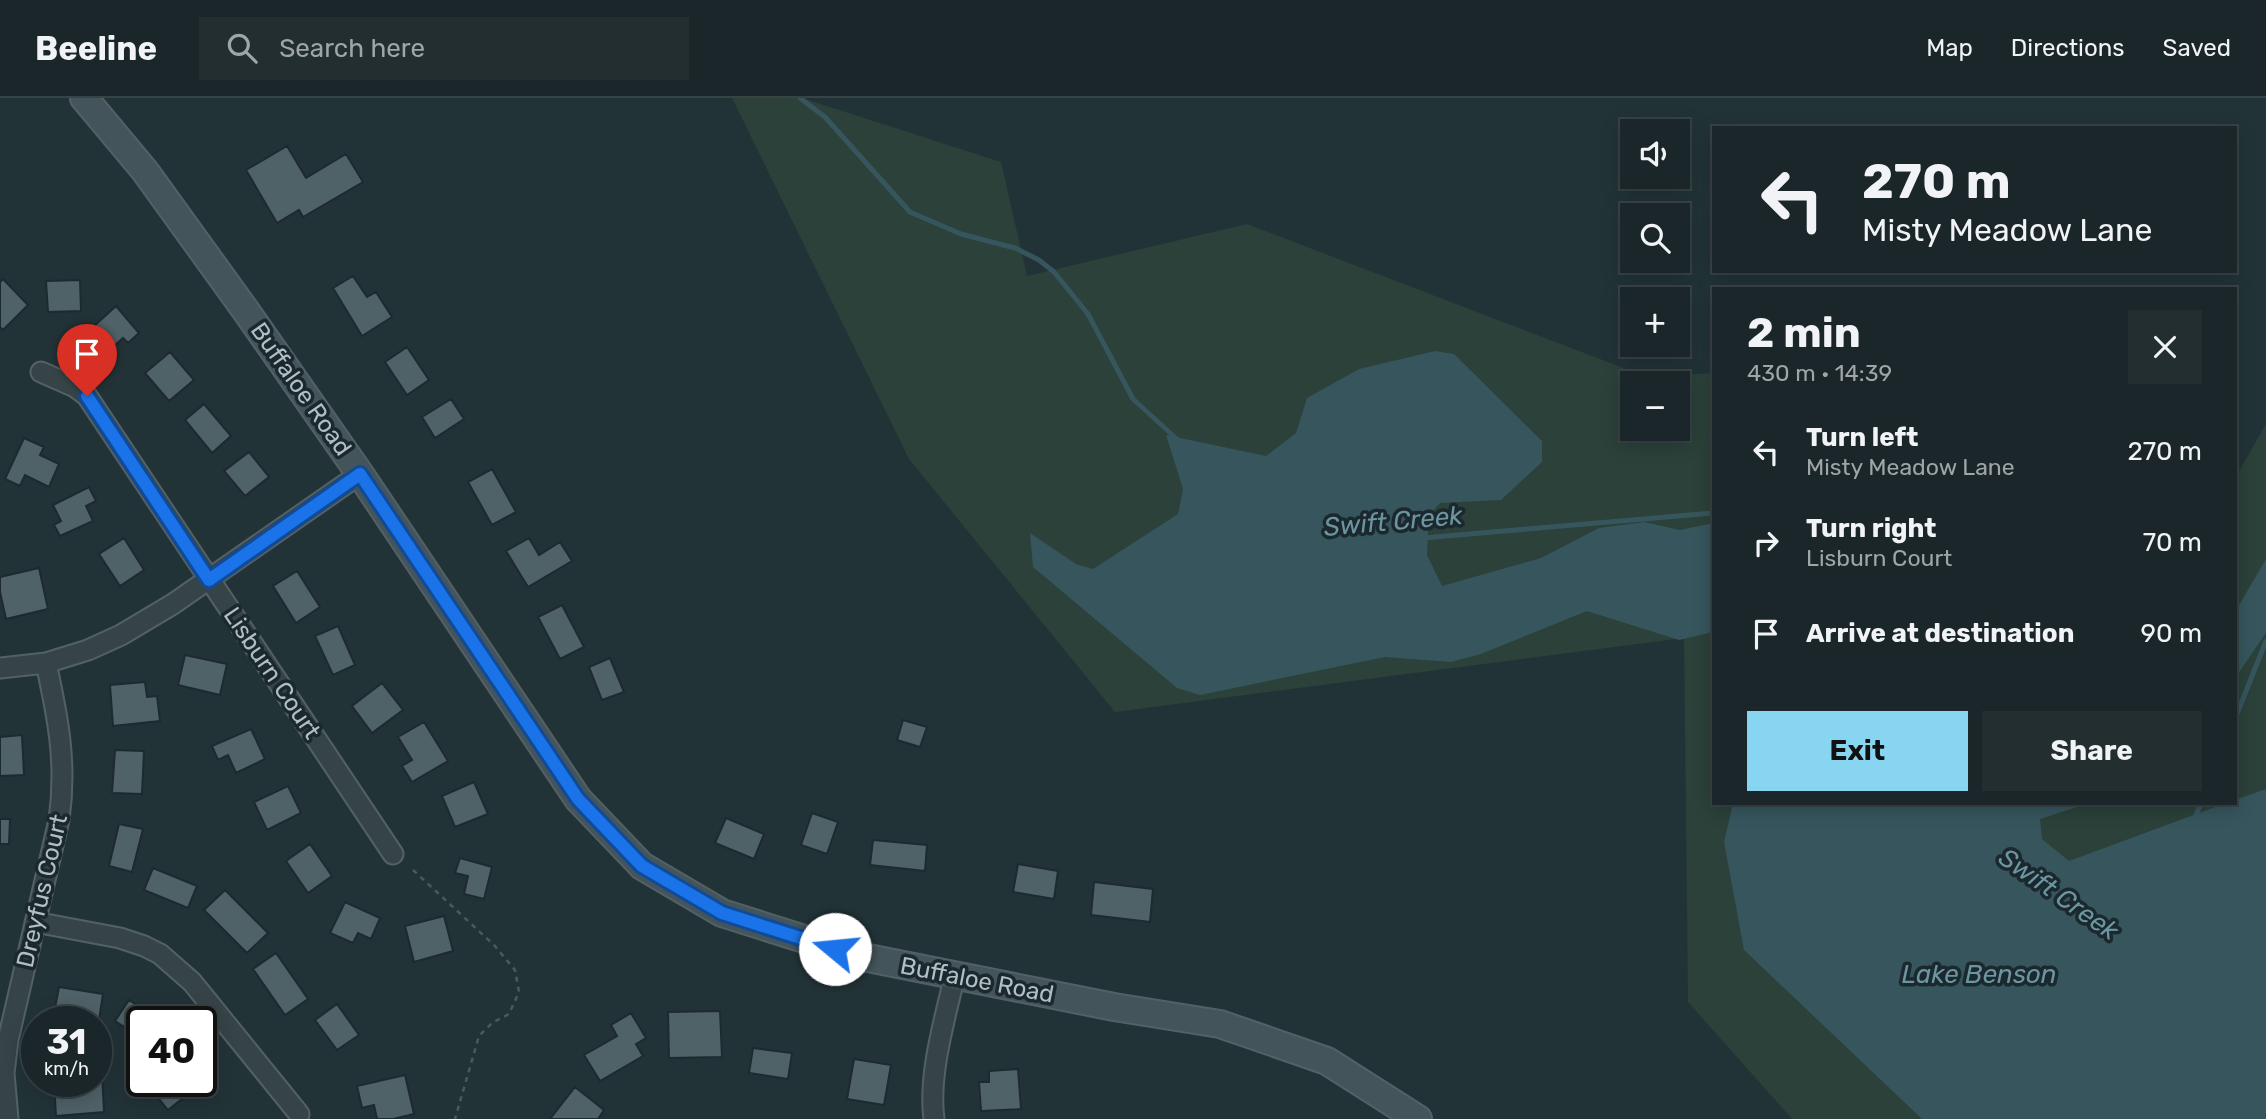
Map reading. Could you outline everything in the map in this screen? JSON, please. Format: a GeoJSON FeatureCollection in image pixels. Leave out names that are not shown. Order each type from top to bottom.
{"type":"FeatureCollection","features":[{"type":"Feature","properties":{"kind":"street","name":"Buffaloe Road"},"geometry":{"type":"LineString","coordinates":[[84,98],[148,175],[360,474],[578,799],[642,866],[722,913],[858,956],[1114,1007],[1220,1024],[1327,1061],[1418,1119]]}},
{"type":"Feature","properties":{"kind":"street","name":"Lisburn Court"},"geometry":{"type":"LineString","coordinates":[[41,372],[75,387],[87,396],[393,854]]}},
{"type":"Feature","properties":{"kind":"street"},"geometry":{"type":"LineString","coordinates":[[0,668],[46,663],[88,650],[121,635],[209,580],[360,474]]}},
{"type":"Feature","properties":{"kind":"street","name":"Dreyfus Court"},"geometry":{"type":"LineString","coordinates":[[8,1119],[4,1073],[6,1056],[59,820],[64,773],[58,718],[46,663]]}},
{"type":"Feature","properties":{"kind":"street"},"geometry":{"type":"LineString","coordinates":[[35,922],[120,937],[160,954],[192,982],[299,1114]]}},
{"type":"Feature","properties":{"kind":"street"},"geometry":{"type":"LineString","coordinates":[[934,1119],[932,1104],[940,1037],[955,975]]}},
{"type":"Feature","properties":{"kind":"path"},"geometry":{"type":"LineString","coordinates":[[413,870],[508,961],[515,970],[519,992],[509,1014],[492,1023],[479,1036],[455,1119]]}},
{"type":"Feature","properties":{"kind":"green space"},"geometry":{"type":"Polygon","coordinates":[[[732,98],[802,98],[1001,162],[1027,276],[1247,224],[1631,371],[1620,371],[1620,441],[1690,441],[1690,374],[1712,373],[1712,805],[2237,805],[2237,475],[2266,424],[2266,1119],[1792,1119],[1688,1002],[1684,638],[1115,712],[909,459],[732,98]]]}},
{"type":"Feature","properties":{"kind":"water"},"geometry":{"type":"Polygon","coordinates":[[[1435,351],[1454,354],[1542,441],[1542,462],[1501,500],[1440,503],[1429,516],[1427,555],[1442,586],[1541,558],[1599,528],[1644,522],[1680,530],[1712,523],[1712,632],[1679,640],[1587,611],[1481,654],[1451,662],[1385,657],[1200,695],[1177,688],[1033,567],[1030,533],[1076,564],[1093,569],[1178,514],[1183,489],[1166,435],[1266,456],[1296,433],[1307,398],[1359,369],[1435,351]]]}},
{"type":"Feature","properties":{"kind":"water"},"geometry":{"type":"Polygon","coordinates":[[[2266,559],[2266,633],[2237,675],[2237,609],[2266,559]]]}},
{"type":"Feature","properties":{"kind":"water","name":"Lake Benson"},"geometry":{"type":"Polygon","coordinates":[[[2266,789],[2266,1119],[1922,1119],[1744,950],[1724,842],[1733,805],[2083,805],[2040,819],[2042,839],[2069,861],[2221,805],[2237,805],[2237,799],[2266,789]]]}},
{"type":"Feature","properties":{"kind":"building"},"geometry":{"type":"Polygon","coordinates":[[[287,146],[306,178],[346,154],[363,182],[303,217],[299,210],[277,223],[246,170],[287,146]]]}},
{"type":"Feature","properties":{"kind":"building"},"geometry":{"type":"Polygon","coordinates":[[[353,276],[367,297],[376,292],[392,317],[362,336],[333,288],[353,276]]]}},
{"type":"Feature","properties":{"kind":"building"},"geometry":{"type":"Polygon","coordinates":[[[3,279],[28,305],[3,330],[0,327],[0,282],[3,279]]]}},
{"type":"Feature","properties":{"kind":"building"},"geometry":{"type":"Polygon","coordinates":[[[80,280],[81,311],[48,312],[46,281],[80,280]]]}},
{"type":"Feature","properties":{"kind":"building"},"geometry":{"type":"Polygon","coordinates":[[[116,306],[139,333],[128,343],[123,338],[112,348],[93,327],[116,306]]]}},
{"type":"Feature","properties":{"kind":"building"},"geometry":{"type":"Polygon","coordinates":[[[407,347],[429,380],[407,395],[385,362],[407,347]]]}},
{"type":"Feature","properties":{"kind":"building"},"geometry":{"type":"Polygon","coordinates":[[[170,352],[194,380],[169,401],[145,373],[170,352]]]}},
{"type":"Feature","properties":{"kind":"building"},"geometry":{"type":"Polygon","coordinates":[[[451,399],[464,419],[435,438],[422,417],[451,399]]]}},
{"type":"Feature","properties":{"kind":"building"},"geometry":{"type":"Polygon","coordinates":[[[204,404],[231,436],[212,453],[185,420],[204,404]]]}},
{"type":"Feature","properties":{"kind":"building"},"geometry":{"type":"Polygon","coordinates":[[[24,438],[44,447],[40,455],[59,464],[49,487],[25,475],[20,486],[5,479],[24,438]]]}},
{"type":"Feature","properties":{"kind":"building"},"geometry":{"type":"Polygon","coordinates":[[[249,452],[269,477],[245,496],[224,471],[249,452]]]}},
{"type":"Feature","properties":{"kind":"building"},"geometry":{"type":"Polygon","coordinates":[[[492,469],[516,512],[492,525],[468,482],[492,469]]]}},
{"type":"Feature","properties":{"kind":"building"},"geometry":{"type":"Polygon","coordinates":[[[89,487],[96,501],[86,506],[93,521],[60,536],[54,525],[61,521],[53,505],[89,487]]]}},
{"type":"Feature","properties":{"kind":"building"},"geometry":{"type":"Polygon","coordinates":[[[124,538],[144,570],[120,586],[99,554],[124,538]]]}},
{"type":"Feature","properties":{"kind":"building"},"geometry":{"type":"Polygon","coordinates":[[[529,538],[539,555],[560,542],[572,561],[528,587],[506,551],[529,538]]]}},
{"type":"Feature","properties":{"kind":"building"},"geometry":{"type":"Polygon","coordinates":[[[39,568],[48,609],[6,619],[0,592],[0,577],[39,568]]]}},
{"type":"Feature","properties":{"kind":"building"},"geometry":{"type":"Polygon","coordinates":[[[297,571],[320,607],[296,623],[273,586],[297,571]]]}},
{"type":"Feature","properties":{"kind":"building"},"geometry":{"type":"Polygon","coordinates":[[[562,605],[584,647],[560,659],[538,617],[562,605]]]}},
{"type":"Feature","properties":{"kind":"building"},"geometry":{"type":"Polygon","coordinates":[[[338,626],[355,665],[333,675],[315,636],[338,626]]]}},
{"type":"Feature","properties":{"kind":"building"},"geometry":{"type":"Polygon","coordinates":[[[185,655],[227,664],[220,695],[178,685],[185,655]]]}},
{"type":"Feature","properties":{"kind":"building"},"geometry":{"type":"Polygon","coordinates":[[[610,658],[624,692],[602,700],[589,667],[610,658]]]}},
{"type":"Feature","properties":{"kind":"building"},"geometry":{"type":"Polygon","coordinates":[[[145,682],[147,697],[157,696],[160,721],[113,726],[110,685],[145,682]]]}},
{"type":"Feature","properties":{"kind":"building"},"geometry":{"type":"Polygon","coordinates":[[[382,683],[403,710],[372,733],[352,706],[382,683]]]}},
{"type":"Feature","properties":{"kind":"building"},"geometry":{"type":"Polygon","coordinates":[[[903,720],[927,727],[920,747],[897,740],[903,720]]]}},
{"type":"Feature","properties":{"kind":"building"},"geometry":{"type":"Polygon","coordinates":[[[424,722],[448,761],[412,782],[402,766],[412,760],[398,737],[424,722]]]}},
{"type":"Feature","properties":{"kind":"building"},"geometry":{"type":"Polygon","coordinates":[[[251,729],[265,759],[236,773],[228,755],[218,760],[212,746],[251,729]]]}},
{"type":"Feature","properties":{"kind":"building"},"geometry":{"type":"Polygon","coordinates":[[[22,735],[24,775],[0,776],[0,737],[22,735]]]}},
{"type":"Feature","properties":{"kind":"building"},"geometry":{"type":"Polygon","coordinates":[[[115,750],[144,751],[142,794],[112,793],[115,750]]]}},
{"type":"Feature","properties":{"kind":"building"},"geometry":{"type":"Polygon","coordinates":[[[474,782],[488,814],[455,827],[442,796],[474,782]]]}},
{"type":"Feature","properties":{"kind":"building"},"geometry":{"type":"Polygon","coordinates":[[[288,786],[301,813],[267,830],[254,802],[288,786]]]}},
{"type":"Feature","properties":{"kind":"building"},"geometry":{"type":"Polygon","coordinates":[[[812,813],[838,822],[827,854],[801,845],[812,813]]]}},
{"type":"Feature","properties":{"kind":"building"},"geometry":{"type":"Polygon","coordinates":[[[726,818],[764,834],[754,859],[715,843],[726,818]]]}},
{"type":"Feature","properties":{"kind":"building"},"geometry":{"type":"Polygon","coordinates":[[[0,819],[10,819],[9,844],[0,844],[0,819]]]}},
{"type":"Feature","properties":{"kind":"building"},"geometry":{"type":"Polygon","coordinates":[[[119,824],[143,829],[132,872],[109,866],[119,824]]]}},
{"type":"Feature","properties":{"kind":"building"},"geometry":{"type":"Polygon","coordinates":[[[873,840],[927,845],[925,871],[870,865],[873,840]]]}},
{"type":"Feature","properties":{"kind":"building"},"geometry":{"type":"Polygon","coordinates":[[[310,844],[332,876],[308,893],[286,861],[310,844]]]}},
{"type":"Feature","properties":{"kind":"building"},"geometry":{"type":"Polygon","coordinates":[[[460,858],[492,867],[484,899],[464,894],[468,876],[455,873],[460,858]]]}},
{"type":"Feature","properties":{"kind":"building"},"geometry":{"type":"Polygon","coordinates":[[[1018,864],[1058,871],[1054,899],[1013,892],[1018,864]]]}},
{"type":"Feature","properties":{"kind":"building"},"geometry":{"type":"Polygon","coordinates":[[[153,868],[197,886],[188,908],[144,890],[153,868]]]}},
{"type":"Feature","properties":{"kind":"building"},"geometry":{"type":"Polygon","coordinates":[[[1094,882],[1153,889],[1150,922],[1091,915],[1094,882]]]}},
{"type":"Feature","properties":{"kind":"building"},"geometry":{"type":"Polygon","coordinates":[[[225,890],[268,933],[247,953],[204,910],[225,890]]]}},
{"type":"Feature","properties":{"kind":"building"},"geometry":{"type":"Polygon","coordinates":[[[345,902],[380,918],[371,939],[358,933],[353,943],[330,933],[345,902]]]}},
{"type":"Feature","properties":{"kind":"building"},"geometry":{"type":"Polygon","coordinates":[[[444,916],[453,951],[414,962],[405,926],[444,916]]]}},
{"type":"Feature","properties":{"kind":"building"},"geometry":{"type":"Polygon","coordinates":[[[276,953],[308,999],[285,1015],[253,969],[276,953]]]}},
{"type":"Feature","properties":{"kind":"building"},"geometry":{"type":"Polygon","coordinates":[[[59,987],[103,994],[101,1006],[55,1006],[59,987]]]}},
{"type":"Feature","properties":{"kind":"building"},"geometry":{"type":"Polygon","coordinates":[[[129,1000],[138,1006],[126,1006],[126,1028],[115,1021],[129,1000]]]}},
{"type":"Feature","properties":{"kind":"building"},"geometry":{"type":"Polygon","coordinates":[[[337,1004],[359,1035],[337,1050],[315,1020],[337,1004]]]}},
{"type":"Feature","properties":{"kind":"building"},"geometry":{"type":"Polygon","coordinates":[[[720,1011],[722,1057],[669,1058],[668,1012],[720,1011]]]}},
{"type":"Feature","properties":{"kind":"building"},"geometry":{"type":"Polygon","coordinates":[[[631,1013],[646,1038],[636,1044],[643,1056],[600,1081],[584,1055],[617,1036],[611,1025],[631,1013]]]}},
{"type":"Feature","properties":{"kind":"building"},"geometry":{"type":"Polygon","coordinates":[[[753,1048],[792,1053],[788,1079],[749,1073],[753,1048]]]}},
{"type":"Feature","properties":{"kind":"building"},"geometry":{"type":"Polygon","coordinates":[[[854,1059],[891,1065],[884,1105],[847,1099],[854,1059]]]}},
{"type":"Feature","properties":{"kind":"building"},"geometry":{"type":"Polygon","coordinates":[[[1018,1069],[1021,1109],[981,1111],[979,1082],[989,1082],[989,1071],[1018,1069]]]}},
{"type":"Feature","properties":{"kind":"building"},"geometry":{"type":"Polygon","coordinates":[[[405,1075],[414,1114],[393,1119],[377,1119],[374,1105],[362,1108],[357,1086],[405,1075]]]}},
{"type":"Feature","properties":{"kind":"building"},"geometry":{"type":"Polygon","coordinates":[[[575,1087],[604,1110],[598,1119],[550,1119],[575,1087]]]}},
{"type":"Feature","properties":{"kind":"building"},"geometry":{"type":"Polygon","coordinates":[[[55,1097],[103,1097],[104,1112],[56,1116],[55,1097]]]}},
{"type":"Feature","properties":{"kind":"building"},"geometry":{"type":"Polygon","coordinates":[[[158,1097],[184,1097],[168,1110],[158,1097]]]}},
{"type":"Feature","properties":{"kind":"waterway"},"geometry":{"type":"LineString","coordinates":[[800,98],[825,117],[910,212],[961,234],[1015,248],[1039,260],[1054,272],[1088,314],[1133,399],[1179,441]]}},
{"type":"Feature","properties":{"kind":"waterway","name":"Swift Creek"},"geometry":{"type":"LineString","coordinates":[[1423,538],[1712,513]]}},
{"type":"Feature","properties":{"kind":"waterway","name":"Swift Creek"},"geometry":{"type":"LineString","coordinates":[[2237,714],[2266,641]]}},
{"type":"Feature","properties":{"kind":"waterway","name":"Swift Creek"},"geometry":{"type":"LineString","coordinates":[[2195,818],[2200,805]]}},
{"type":"Feature","properties":{"kind":"route"},"geometry":{"type":"LineString","coordinates":[[87,396],[209,580],[360,474],[578,799],[642,866],[722,913],[835,949]]}}]}
